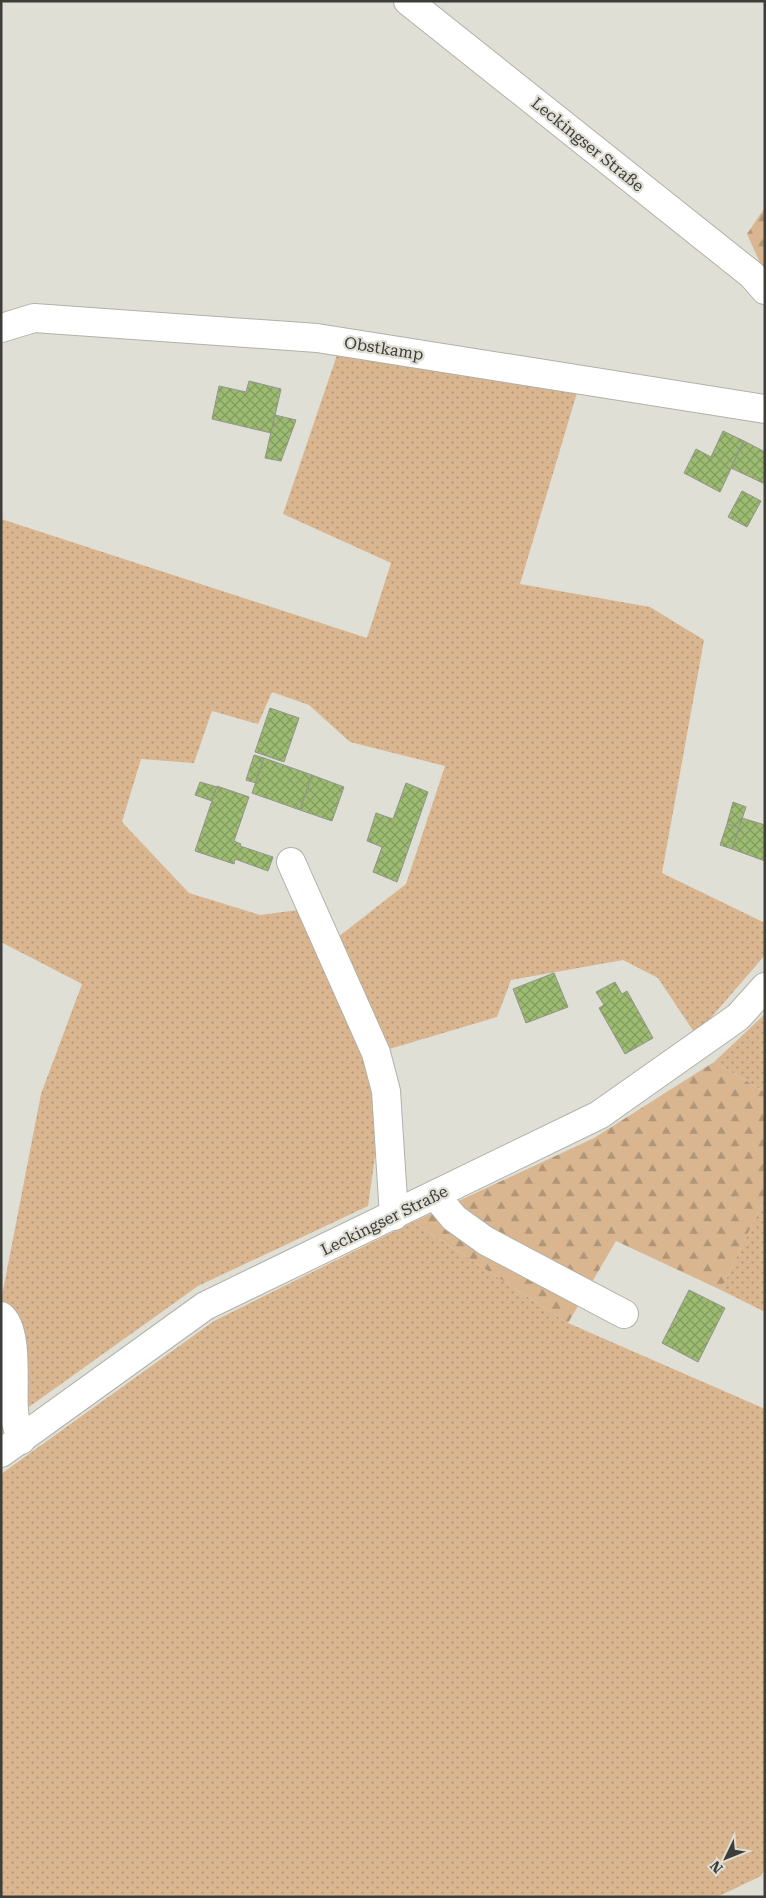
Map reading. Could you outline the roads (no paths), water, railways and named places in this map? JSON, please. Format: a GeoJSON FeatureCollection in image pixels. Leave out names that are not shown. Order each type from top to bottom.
{"type":"FeatureCollection","features":[{"type":"Feature","properties":{"kind":"street","name":"Leckingser Straße"},"geometry":{"type":"LineString","coordinates":[[408,1],[752,275],[765,290]]}},
{"type":"Feature","properties":{"kind":"street","name":"Obstkamp"},"geometry":{"type":"LineString","coordinates":[[1,328],[34,318],[317,338],[765,408]]}},
{"type":"Feature","properties":{"kind":"street"},"geometry":{"type":"LineString","coordinates":[[291,862],[376,1053],[386,1091],[394,1216]]}},
{"type":"Feature","properties":{"kind":"street","name":"Leckingser Straße"},"geometry":{"type":"LineString","coordinates":[[11,1446],[204,1306],[394,1216],[599,1115],[738,1017],[765,987]]}},
{"type":"Feature","properties":{"kind":"street"},"geometry":{"type":"LineString","coordinates":[[435,1195],[454,1218],[486,1241],[624,1314]]}},
{"type":"Feature","properties":{"kind":"street"},"geometry":{"type":"LineString","coordinates":[[1,1316],[5,1319],[12,1344],[14,1412],[11,1446]]}}]}
